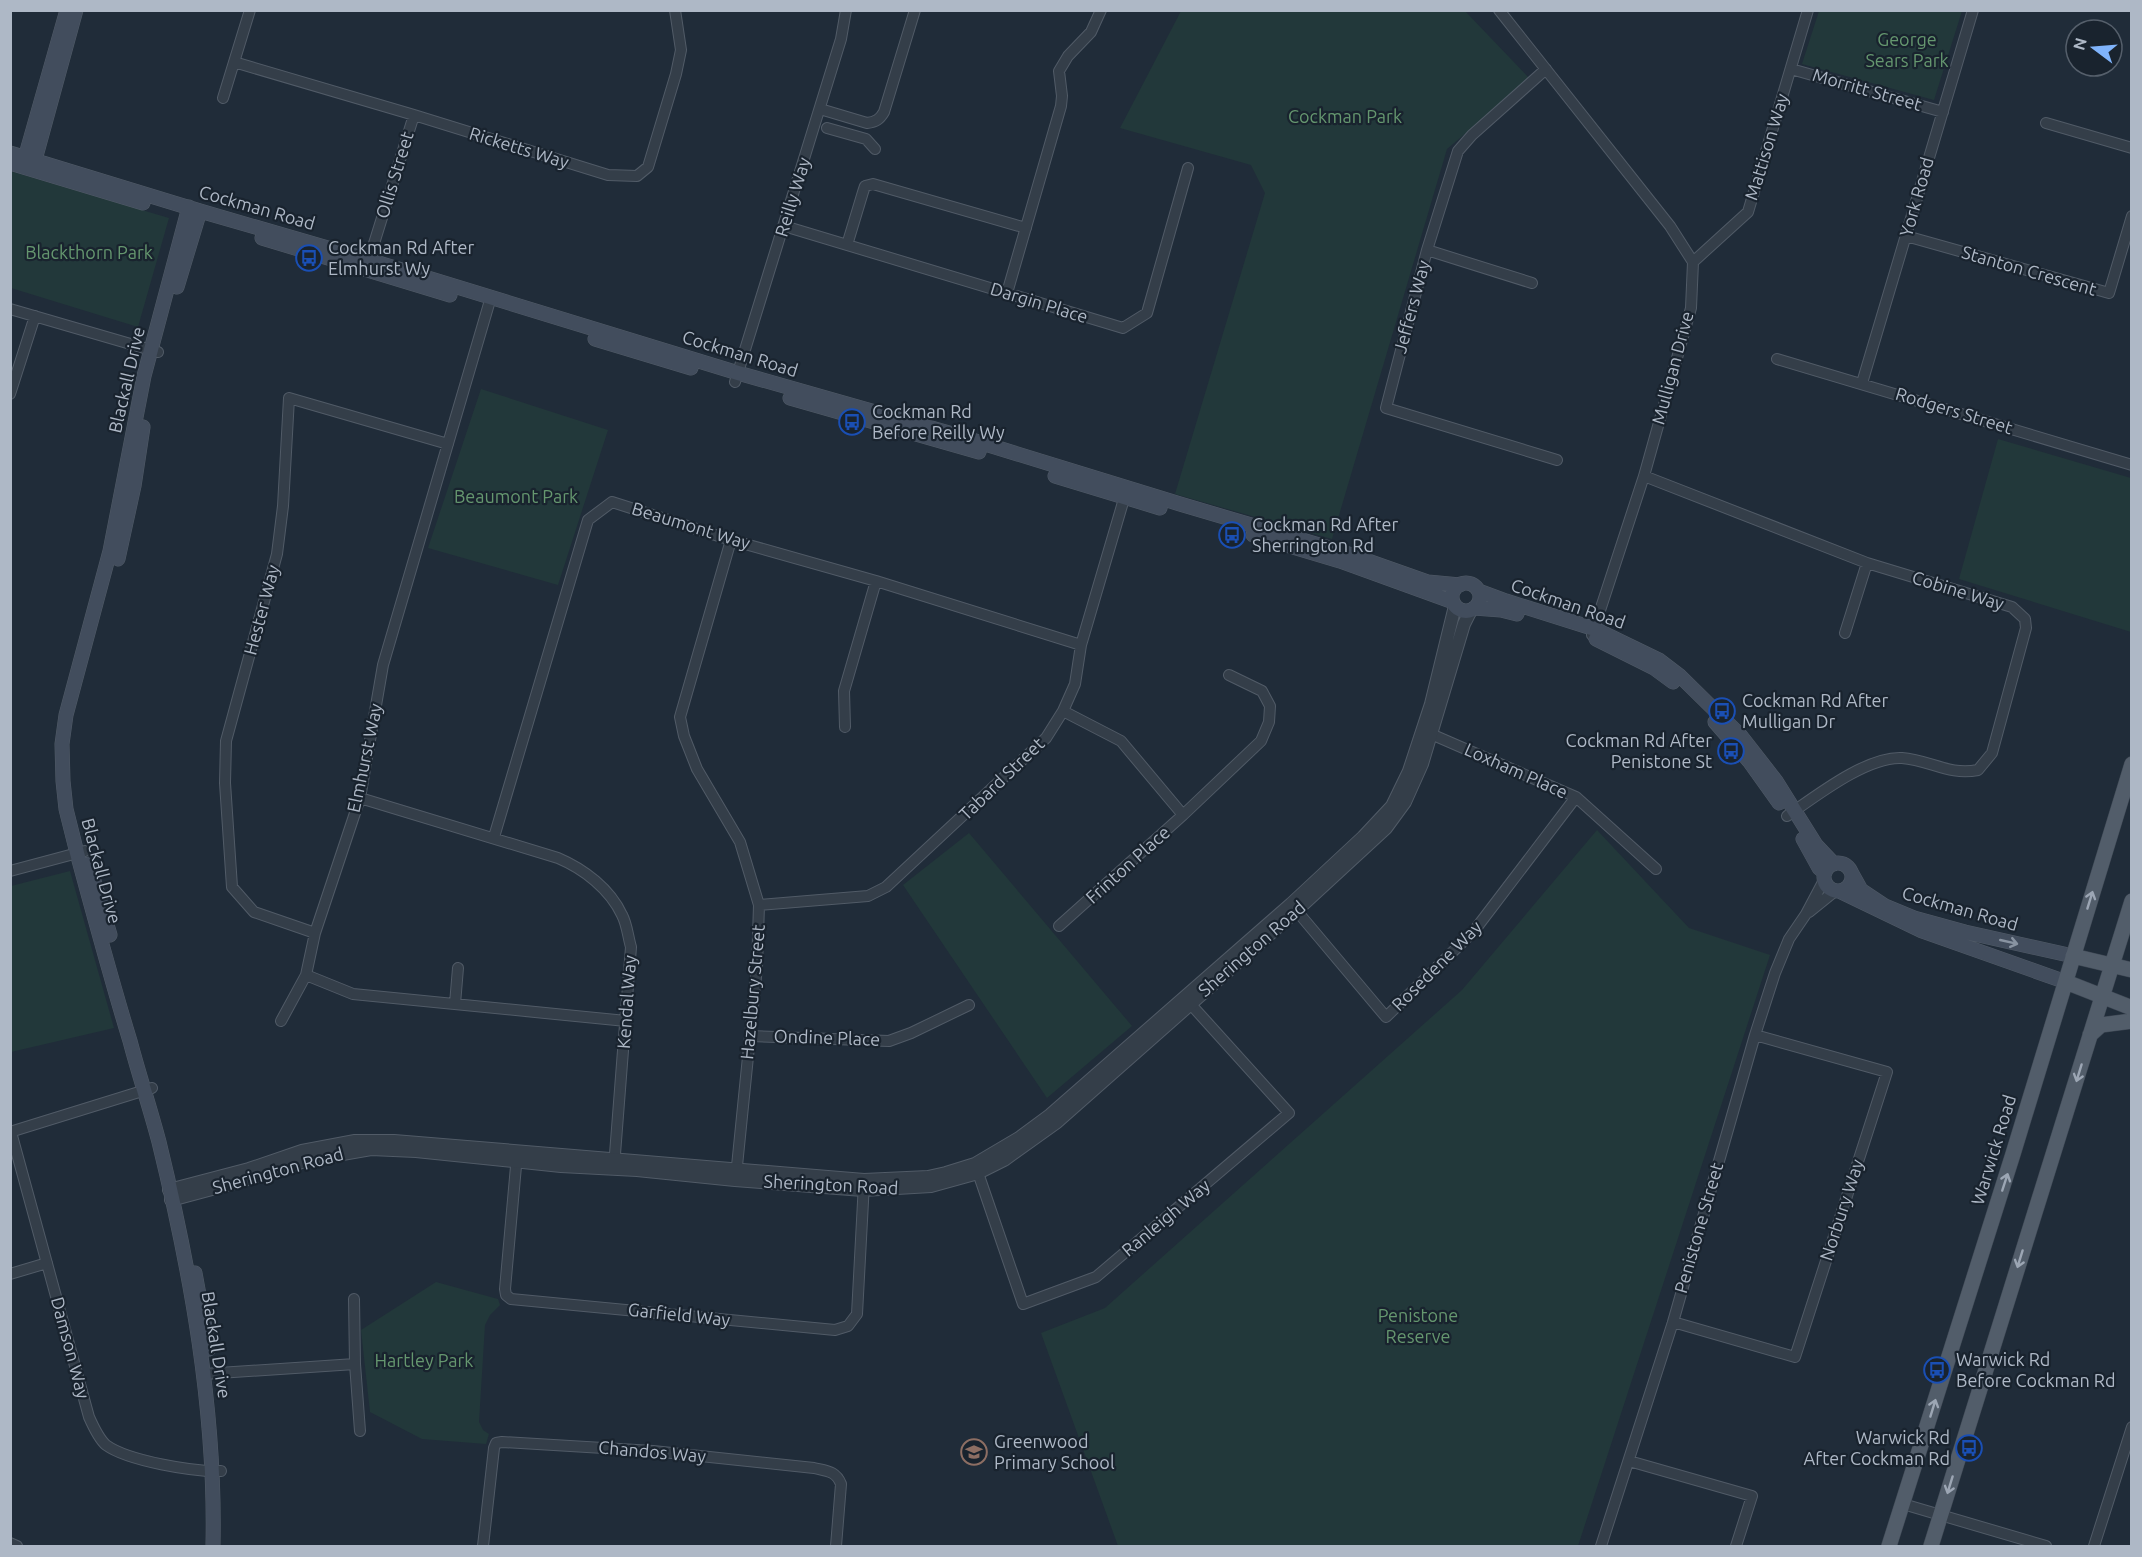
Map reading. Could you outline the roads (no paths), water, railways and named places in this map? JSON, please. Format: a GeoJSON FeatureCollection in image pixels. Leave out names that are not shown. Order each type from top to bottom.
{"type":"FeatureCollection","features":[{"type":"Feature","properties":{"kind":"main road"},"geometry":{"type":"LineString","coordinates":[[25,163],[67,10]]}},
{"type":"Feature","properties":{"kind":"main road"},"geometry":{"type":"LineString","coordinates":[[25,163],[76,10]]}},
{"type":"Feature","properties":{"kind":"main road","name":"Cockman Road"},"geometry":{"type":"LineString","coordinates":[[10,153],[25,163],[490,301],[736,377],[956,435],[1126,493],[1414,586],[1454,604]]}},
{"type":"Feature","properties":{"kind":"main road","name":"Blackall Drive"},"geometry":{"type":"LineString","coordinates":[[193,213],[154,351],[110,551],[66,715],[62,744],[66,809],[81,852],[148,1090],[174,1194],[209,1374],[222,1546]]}},
{"type":"Feature","properties":{"kind":"main road","name":"Cockman Road"},"geometry":{"type":"LineString","coordinates":[[1126,493],[1332,548],[1428,582],[1460,585]]}},
{"type":"Feature","properties":{"kind":"main road"},"geometry":{"type":"LineString","coordinates":[[1471,584],[1479,591],[1480,600],[1473,609],[1463,610],[1454,604],[1454,592],[1460,585],[1471,584]]}},
{"type":"Feature","properties":{"kind":"main road","name":"Cockman Road"},"geometry":{"type":"LineString","coordinates":[[1479,591],[1659,660],[1680,676],[1741,736],[1760,759],[1819,868],[1828,872]]}},
{"type":"Feature","properties":{"kind":"main road","name":"Cockman Road"},"geometry":{"type":"LineString","coordinates":[[1473,609],[1511,612],[1593,633]]}},
{"type":"Feature","properties":{"kind":"main road","name":"Warwick Road"},"geometry":{"type":"LineString","coordinates":[[1889,1546],[2132,764]]}},
{"type":"Feature","properties":{"kind":"main road"},"geometry":{"type":"LineString","coordinates":[[1842,864],[1851,872],[1850,885],[1837,891],[1828,887],[1828,872],[1842,864]]}},
{"type":"Feature","properties":{"kind":"main road","name":"Cockman Road"},"geometry":{"type":"LineString","coordinates":[[1851,872],[1861,890],[1885,906],[1914,918],[2073,956]]}},
{"type":"Feature","properties":{"kind":"main road","name":"Cockman Road"},"geometry":{"type":"LineString","coordinates":[[1837,891],[1922,931],[2066,982]]}},
{"type":"Feature","properties":{"kind":"main road"},"geometry":{"type":"LineString","coordinates":[[1930,1546],[2132,901]]}},
{"type":"Feature","properties":{"kind":"main road"},"geometry":{"type":"LineString","coordinates":[[2073,956],[2132,970]]}},
{"type":"Feature","properties":{"kind":"main road"},"geometry":{"type":"LineString","coordinates":[[2066,982],[2132,1008]]}},
{"type":"Feature","properties":{"kind":"main road"},"geometry":{"type":"LineString","coordinates":[[2090,1035],[2101,1025],[2132,1021]]}},
{"type":"Feature","properties":{"kind":"main road","name":"Blackall Drive"},"geometry":{"type":"LineString","coordinates":[[213,1546],[217,1471]]}},
{"type":"Feature","properties":{"kind":"street"},"geometry":{"type":"LineString","coordinates":[[223,98],[250,10]]}},
{"type":"Feature","properties":{"kind":"street","name":"Ricketts Way"},"geometry":{"type":"LineString","coordinates":[[234,62],[608,176],[637,176],[648,167],[676,74],[681,50],[675,10]]}},
{"type":"Feature","properties":{"kind":"street","name":"Reilly Way"},"geometry":{"type":"LineString","coordinates":[[736,377],[841,39],[846,10]]}},
{"type":"Feature","properties":{"kind":"street"},"geometry":{"type":"LineString","coordinates":[[820,109],[867,123],[881,118],[885,112],[915,10]]}},
{"type":"Feature","properties":{"kind":"street"},"geometry":{"type":"LineString","coordinates":[[1006,293],[1061,106],[1059,71],[1068,56],[1091,32],[1101,10]]}},
{"type":"Feature","properties":{"kind":"street"},"geometry":{"type":"LineString","coordinates":[[1499,10],[1670,226],[1693,262]]}},
{"type":"Feature","properties":{"kind":"street","name":"Mattison Way"},"geometry":{"type":"LineString","coordinates":[[1693,262],[1748,212],[1808,10]]}},
{"type":"Feature","properties":{"kind":"street","name":"York Road"},"geometry":{"type":"LineString","coordinates":[[1862,383],[1972,10]]}},
{"type":"Feature","properties":{"kind":"street","name":"Jeffers Way"},"geometry":{"type":"LineString","coordinates":[[1546,69],[1472,135],[1458,151],[1427,250],[1386,408],[1557,460]]}},
{"type":"Feature","properties":{"kind":"street","name":"Morritt Street"},"geometry":{"type":"LineString","coordinates":[[1791,69],[1942,112]]}},
{"type":"Feature","properties":{"kind":"street","name":"Ollis Street"},"geometry":{"type":"LineString","coordinates":[[368,265],[414,115]]}},
{"type":"Feature","properties":{"kind":"street"},"geometry":{"type":"LineString","coordinates":[[2046,123],[2132,148]]}},
{"type":"Feature","properties":{"kind":"street"},"geometry":{"type":"LineString","coordinates":[[826,128],[866,139],[875,149]]}},
{"type":"Feature","properties":{"kind":"street","name":"Dargin Place"},"geometry":{"type":"LineString","coordinates":[[784,226],[1123,328],[1147,313],[1188,168]]}},
{"type":"Feature","properties":{"kind":"street"},"geometry":{"type":"LineString","coordinates":[[847,245],[862,192],[865,186],[873,184],[1026,228]]}},
{"type":"Feature","properties":{"kind":"street","name":"Stanton Crescent"},"geometry":{"type":"LineString","coordinates":[[1906,237],[2109,293],[2132,216]]}},
{"type":"Feature","properties":{"kind":"street"},"geometry":{"type":"LineString","coordinates":[[1427,250],[1532,283]]}},
{"type":"Feature","properties":{"kind":"street","name":"Mulligan Drive"},"geometry":{"type":"LineString","coordinates":[[1593,633],[1644,476],[1691,308],[1693,262]]}},
{"type":"Feature","properties":{"kind":"street","name":"Elmhurst Way"},"geometry":{"type":"LineString","coordinates":[[306,975],[315,933],[360,798],[383,665],[490,301]]}},
{"type":"Feature","properties":{"kind":"street"},"geometry":{"type":"LineString","coordinates":[[10,309],[154,351]]}},
{"type":"Feature","properties":{"kind":"street"},"geometry":{"type":"LineString","coordinates":[[10,394],[35,316]]}},
{"type":"Feature","properties":{"kind":"street","name":"Rodgers Street"},"geometry":{"type":"LineString","coordinates":[[1777,358],[2132,465]]}},
{"type":"Feature","properties":{"kind":"street","name":"Hester Way"},"geometry":{"type":"LineString","coordinates":[[315,933],[254,912],[232,887],[225,783],[226,741],[277,554],[283,506],[289,398],[448,444]]}},
{"type":"Feature","properties":{"kind":"street","name":"Cobine Way"},"geometry":{"type":"LineString","coordinates":[[1644,476],[1867,563],[2012,607],[2025,619],[2026,628],[1992,753],[1978,770],[1963,773],[1902,758],[1886,759],[1861,768],[1791,813]]}},
{"type":"Feature","properties":{"kind":"street","name":"Tabard Street"},"geometry":{"type":"LineString","coordinates":[[759,904],[868,896],[886,888],[1046,738],[1063,711],[1075,684],[1081,645],[1126,493]]}},
{"type":"Feature","properties":{"kind":"street","name":"Beaumont Way"},"geometry":{"type":"LineString","coordinates":[[494,837],[588,520],[612,502],[1081,645]]}},
{"type":"Feature","properties":{"kind":"street","name":"Hazelbury Street"},"geometry":{"type":"LineString","coordinates":[[731,540],[680,717],[684,736],[697,769],[740,842],[759,904],[757,967],[736,1176]]}},
{"type":"Feature","properties":{"kind":"street"},"geometry":{"type":"LineString","coordinates":[[1845,633],[1867,563]]}},
{"type":"Feature","properties":{"kind":"street"},"geometry":{"type":"LineString","coordinates":[[845,727],[844,691],[876,581]]}},
{"type":"Feature","properties":{"kind":"street","name":"Sherington Road"},"geometry":{"type":"LineString","coordinates":[[174,1194],[302,1151],[355,1141],[394,1141],[517,1156],[561,1166],[614,1164],[693,1175],[864,1185],[931,1186],[976,1169],[1028,1145],[1057,1122],[1187,1000],[1369,845],[1395,816],[1414,783],[1454,604]]}},
{"type":"Feature","properties":{"kind":"street","name":"Sherington Road"},"geometry":{"type":"LineString","coordinates":[[1427,733],[1460,636],[1473,609]]}},
{"type":"Feature","properties":{"kind":"street"},"geometry":{"type":"LineString","coordinates":[[1183,815],[1261,741],[1269,722],[1270,706],[1262,691],[1229,675]]}},
{"type":"Feature","properties":{"kind":"street","name":"Frinton Place"},"geometry":{"type":"LineString","coordinates":[[1059,926],[1183,815],[1121,741],[1063,711]]}},
{"type":"Feature","properties":{"kind":"street","name":"Loxham Place"},"geometry":{"type":"LineString","coordinates":[[1427,733],[1576,797],[1656,869]]}},
{"type":"Feature","properties":{"kind":"street","name":"Rosedene Way"},"geometry":{"type":"LineString","coordinates":[[1294,908],[1386,1017],[1474,931],[1576,797]]}},
{"type":"Feature","properties":{"kind":"street","name":"Kendal Way"},"geometry":{"type":"LineString","coordinates":[[360,798],[494,837],[574,865],[605,889],[623,915],[631,947],[614,1164]]}},
{"type":"Feature","properties":{"kind":"street"},"geometry":{"type":"LineString","coordinates":[[10,871],[81,852]]}},
{"type":"Feature","properties":{"kind":"street","name":"Penistone Street"},"geometry":{"type":"LineString","coordinates":[[1602,1546],[1673,1322],[1755,1035],[1789,939],[1806,914],[1828,872]]}},
{"type":"Feature","properties":{"kind":"street","name":"Penistone Street"},"geometry":{"type":"LineString","coordinates":[[1806,914],[1837,891]]}},
{"type":"Feature","properties":{"kind":"street"},"geometry":{"type":"LineString","coordinates":[[455,1004],[459,968]]}},
{"type":"Feature","properties":{"kind":"street"},"geometry":{"type":"LineString","coordinates":[[280,1021],[306,975],[353,994],[626,1021]]}},
{"type":"Feature","properties":{"kind":"street","name":"Ranleigh Way"},"geometry":{"type":"LineString","coordinates":[[976,1169],[1023,1304],[1096,1277],[1289,1113],[1187,1000]]}},
{"type":"Feature","properties":{"kind":"street","name":"Ondine Place"},"geometry":{"type":"LineString","coordinates":[[750,1036],[889,1041],[911,1034],[969,1005]]}},
{"type":"Feature","properties":{"kind":"street","name":"Norbury Way"},"geometry":{"type":"LineString","coordinates":[[1673,1322],[1796,1357],[1887,1072],[1755,1035]]}},
{"type":"Feature","properties":{"kind":"street"},"geometry":{"type":"LineString","coordinates":[[11,1132],[148,1090]]}},
{"type":"Feature","properties":{"kind":"street","name":"Damson Way"},"geometry":{"type":"LineString","coordinates":[[11,1132],[89,1417],[105,1444],[126,1455],[153,1462],[217,1471]]}},
{"type":"Feature","properties":{"kind":"street","name":"Garfield Way"},"geometry":{"type":"LineString","coordinates":[[517,1156],[505,1289],[506,1295],[511,1299],[835,1330],[848,1326],[857,1314],[864,1185]]}},
{"type":"Feature","properties":{"kind":"street"},"geometry":{"type":"LineString","coordinates":[[10,1274],[47,1263]]}},
{"type":"Feature","properties":{"kind":"street"},"geometry":{"type":"LineString","coordinates":[[354,1299],[355,1364],[360,1431]]}},
{"type":"Feature","properties":{"kind":"street"},"geometry":{"type":"LineString","coordinates":[[209,1374],[355,1364]]}},
{"type":"Feature","properties":{"kind":"street"},"geometry":{"type":"LineString","coordinates":[[2094,1546],[2132,1427]]}},
{"type":"Feature","properties":{"kind":"street","name":"Chandos Way"},"geometry":{"type":"LineString","coordinates":[[483,1546],[494,1448],[496,1443],[502,1442],[653,1450],[831,1471],[838,1476],[841,1484],[836,1546]]}},
{"type":"Feature","properties":{"kind":"street"},"geometry":{"type":"LineString","coordinates":[[1629,1461],[1752,1496],[1736,1546]]}},
{"type":"Feature","properties":{"kind":"street"},"geometry":{"type":"LineString","coordinates":[[1903,1503],[2046,1546]]}},
{"type":"Feature","properties":{"kind":"street"},"geometry":{"type":"LineString","coordinates":[[10,1543],[17,1546]]}},
{"type":"Feature","properties":{"kind":"place","name":"Cockman Rd After Elmhurst Wy"},"geometry":{"type":"Point","coordinates":[309,258]}},
{"type":"Feature","properties":{"kind":"place","name":"Cockman Rd Before Reilly Wy"},"geometry":{"type":"Point","coordinates":[852,422]}},
{"type":"Feature","properties":{"kind":"place","name":"Cockman Rd After Sherrington Rd"},"geometry":{"type":"Point","coordinates":[1232,535]}},
{"type":"Feature","properties":{"kind":"place","name":"Cockman Rd After Mulligan Dr"},"geometry":{"type":"Point","coordinates":[1722,711]}},
{"type":"Feature","properties":{"kind":"place","name":"Cockman Rd After Penistone St"},"geometry":{"type":"Point","coordinates":[1731,751]}},
{"type":"Feature","properties":{"kind":"place","name":"Warwick Rd Before Cockman Rd"},"geometry":{"type":"Point","coordinates":[1937,1370]}},
{"type":"Feature","properties":{"kind":"place","name":"Warwick Rd After Cockman Rd"},"geometry":{"type":"Point","coordinates":[1969,1448]}},
{"type":"Feature","properties":{"kind":"place","name":"Greenwood Primary School"},"geometry":{"type":"Point","coordinates":[974,1452]}},
{"type":"Feature","properties":{"kind":"park label","name":"George Sears Park"},"geometry":{"type":"Point","coordinates":[1907,50]}},
{"type":"Feature","properties":{"kind":"park label","name":"Cockman Park"},"geometry":{"type":"Point","coordinates":[1345,117]}},
{"type":"Feature","properties":{"kind":"park label","name":"Blackthorn Park"},"geometry":{"type":"Point","coordinates":[89,253]}},
{"type":"Feature","properties":{"kind":"park label","name":"Beaumont Park"},"geometry":{"type":"Point","coordinates":[516,497]}},
{"type":"Feature","properties":{"kind":"park label","name":"Penistone Reserve"},"geometry":{"type":"Point","coordinates":[1418,1326]}},
{"type":"Feature","properties":{"kind":"park label","name":"Hartley Park"},"geometry":{"type":"Point","coordinates":[424,1361]}}]}
